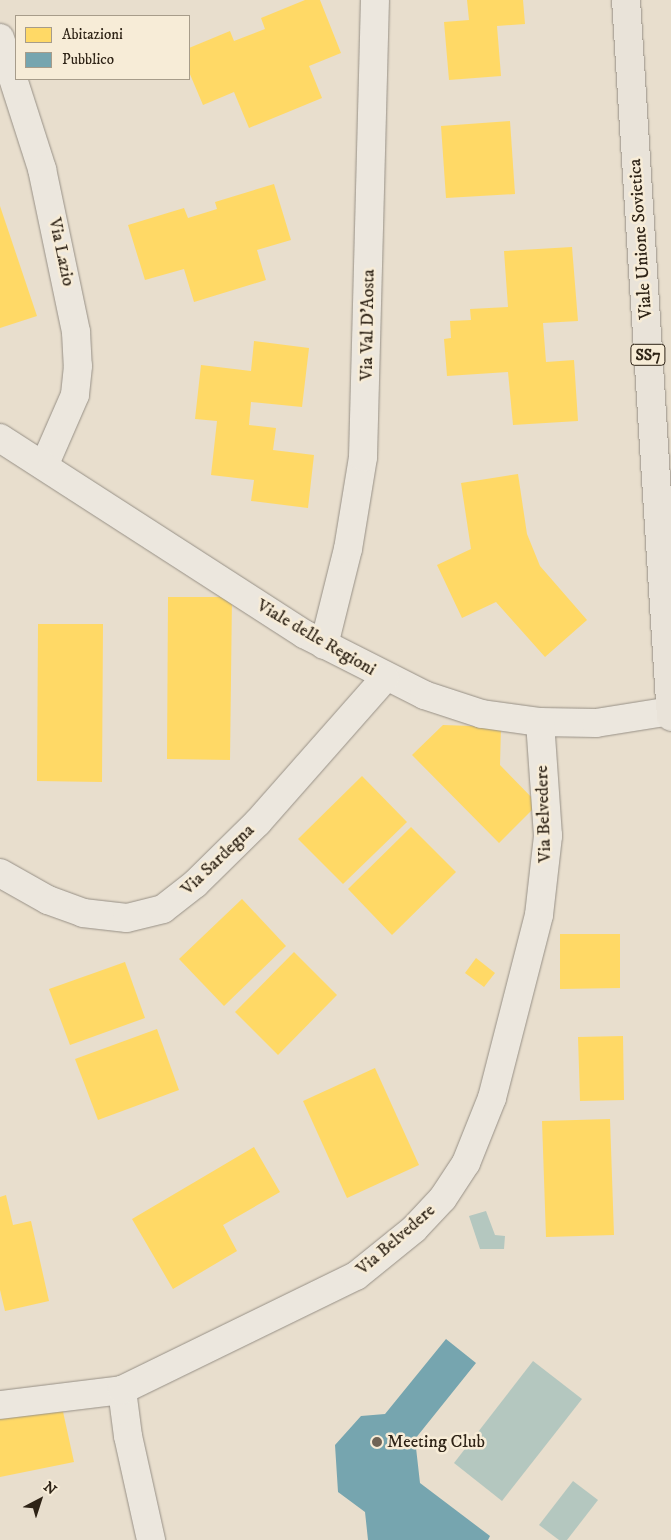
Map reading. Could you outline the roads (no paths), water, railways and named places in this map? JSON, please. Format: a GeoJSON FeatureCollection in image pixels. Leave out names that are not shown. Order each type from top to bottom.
{"type":"FeatureCollection","features":[{"type":"Feature","properties":{"kind":"main road","name":"Viale Unione Sovietica"},"geometry":{"type":"LineString","coordinates":[[626,0],[671,717]]}},
{"type":"Feature","properties":{"kind":"street","name":"Via Val D'Aosta"},"geometry":{"type":"LineString","coordinates":[[324,645],[350,541],[363,456],[375,0]]}},
{"type":"Feature","properties":{"kind":"street","name":"Via Lazio"},"geometry":{"type":"LineString","coordinates":[[0,38],[42,169],[76,332],[78,366],[75,395],[44,466]]}},
{"type":"Feature","properties":{"kind":"street","name":"Viale delle Regioni"},"geometry":{"type":"LineString","coordinates":[[0,438],[324,645],[386,678],[464,710],[540,722],[596,723],[671,711]]}},
{"type":"Feature","properties":{"kind":"street","name":"Via Sardegna"},"geometry":{"type":"LineString","coordinates":[[0,873],[48,900],[83,913],[127,918],[163,908],[195,884],[258,822],[386,678]]}},
{"type":"Feature","properties":{"kind":"street","name":"Via Belvedere"},"geometry":{"type":"LineString","coordinates":[[0,1405],[122,1390],[356,1276],[414,1229],[455,1181],[466,1163],[492,1098],[539,915],[548,836],[540,722]]}},
{"type":"Feature","properties":{"kind":"street"},"geometry":{"type":"LineString","coordinates":[[122,1390],[128,1436],[151,1540]]}},
{"type":"Feature","properties":{"kind":"place","name":"Meeting Club"},"geometry":{"type":"Point","coordinates":[377,1442]}}]}
